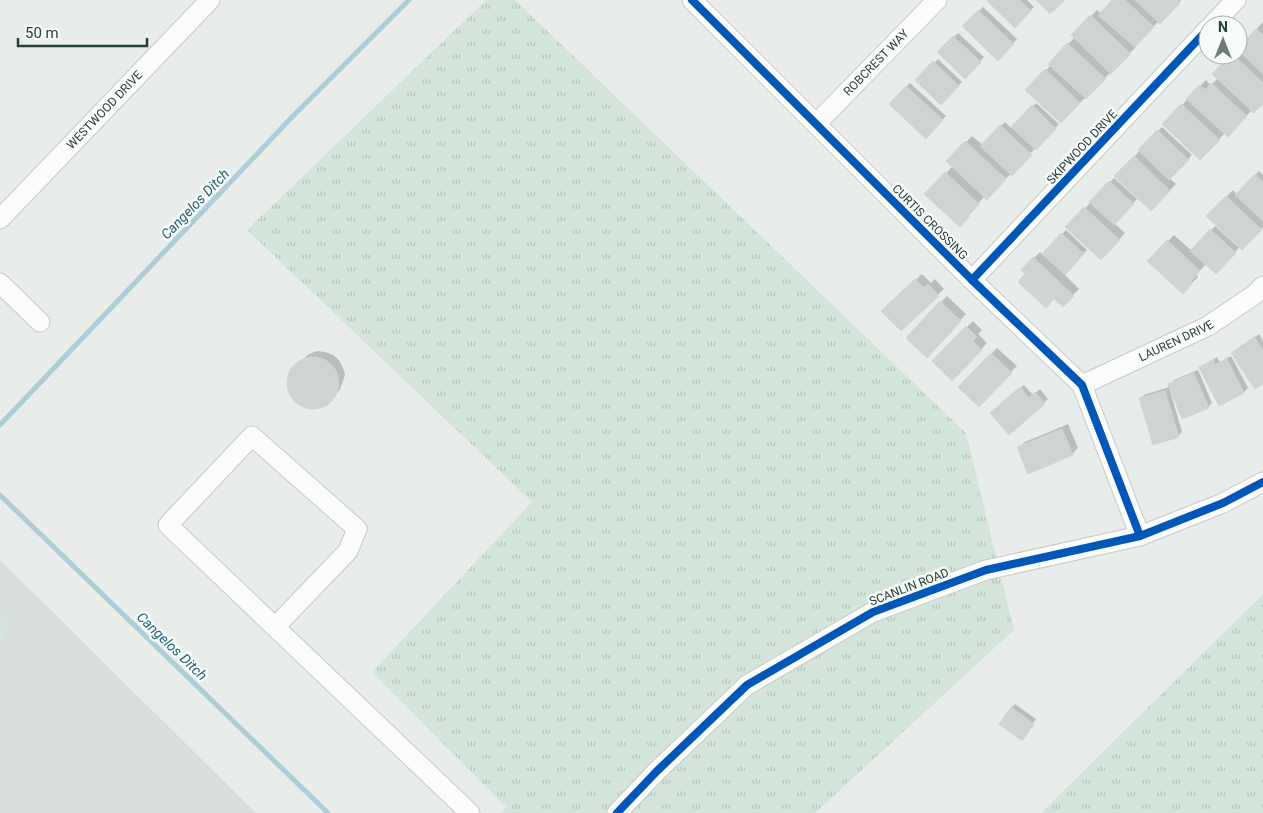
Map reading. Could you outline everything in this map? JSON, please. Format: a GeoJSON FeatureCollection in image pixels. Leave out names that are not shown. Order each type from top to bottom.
{"type":"FeatureCollection","features":[{"type":"Feature","properties":{"kind":"street","name":"WESTWOOD DRIVE"},"geometry":{"type":"LineString","coordinates":[[0,218],[210,0]]}},
{"type":"Feature","properties":{"kind":"street","name":"CURTIS CROSSING"},"geometry":{"type":"LineString","coordinates":[[692,0],[972,280],[1082,385],[1140,536]]}},
{"type":"Feature","properties":{"kind":"street","name":"ROBCREST WAY"},"geometry":{"type":"LineString","coordinates":[[816,124],[937,0]]}},
{"type":"Feature","properties":{"kind":"street"},"geometry":{"type":"LineString","coordinates":[[1222,15],[1236,0]]}},
{"type":"Feature","properties":{"kind":"street","name":"SKIPWOOD DRIVE"},"geometry":{"type":"LineString","coordinates":[[972,280],[1198,41]]}},
{"type":"Feature","properties":{"kind":"street"},"geometry":{"type":"LineString","coordinates":[[0,283],[40,322]]}},
{"type":"Feature","properties":{"kind":"street","name":"LAUREN DRIVE"},"geometry":{"type":"LineString","coordinates":[[1082,385],[1208,326],[1254,295],[1263,286]]}},
{"type":"Feature","properties":{"kind":"street"},"geometry":{"type":"LineString","coordinates":[[275,627],[348,551],[356,529],[252,436],[168,525],[470,813]]}},
{"type":"Feature","properties":{"kind":"street","name":"SCANLIN ROAD"},"geometry":{"type":"LineString","coordinates":[[617,813],[657,771],[747,684],[873,612],[986,570],[1140,536],[1223,503],[1263,482]]}},
{"type":"Feature","properties":{"kind":"shaded area"},"geometry":{"type":"Polygon","coordinates":[[[0,560],[256,813],[0,813],[0,560]]]}},
{"type":"Feature","properties":{"kind":"green space"},"geometry":{"type":"Polygon","coordinates":[[[486,0],[515,0],[966,433],[1014,630],[815,813],[501,813],[506,807],[372,672],[532,502],[247,230],[486,0]]]}},
{"type":"Feature","properties":{"kind":"green space"},"geometry":{"type":"Polygon","coordinates":[[[1263,594],[1263,813],[1041,813],[1263,594]]]}},
{"type":"Feature","properties":{"kind":"green space"},"geometry":{"type":"Polygon","coordinates":[[[0,614],[10,626],[0,642],[0,614]]]}},
{"type":"Feature","properties":{"kind":"building"},"geometry":{"type":"Polygon","coordinates":[[[1019,0],[1031,11],[1015,28],[987,1],[1019,0]]]}},
{"type":"Feature","properties":{"kind":"building"},"geometry":{"type":"Polygon","coordinates":[[[1036,0],[1065,0],[1050,14],[1036,0]]]}},
{"type":"Feature","properties":{"kind":"building"},"geometry":{"type":"Polygon","coordinates":[[[1112,0],[1125,0],[1154,27],[1135,47],[1098,15],[1112,0]]]}},
{"type":"Feature","properties":{"kind":"building"},"geometry":{"type":"Polygon","coordinates":[[[1135,0],[1177,0],[1180,3],[1160,24],[1135,0]]]}},
{"type":"Feature","properties":{"kind":"building"},"geometry":{"type":"Polygon","coordinates":[[[978,10],[1014,44],[998,61],[962,26],[978,10]]]}},
{"type":"Feature","properties":{"kind":"building"},"geometry":{"type":"Polygon","coordinates":[[[1090,15],[1131,54],[1111,74],[1071,35],[1090,15]]]}},
{"type":"Feature","properties":{"kind":"building"},"geometry":{"type":"Polygon","coordinates":[[[1256,29],[1263,35],[1263,74],[1248,60],[1248,37],[1256,29]]]}},
{"type":"Feature","properties":{"kind":"building"},"geometry":{"type":"Polygon","coordinates":[[[953,36],[981,62],[965,79],[937,52],[953,36]]]}},
{"type":"Feature","properties":{"kind":"building"},"geometry":{"type":"Polygon","coordinates":[[[1067,43],[1106,79],[1086,99],[1048,64],[1067,43]]]}},
{"type":"Feature","properties":{"kind":"building"},"geometry":{"type":"Polygon","coordinates":[[[933,61],[959,86],[941,105],[915,80],[933,61]]]}},
{"type":"Feature","properties":{"kind":"building"},"geometry":{"type":"Polygon","coordinates":[[[1221,65],[1244,65],[1263,83],[1263,104],[1254,113],[1212,74],[1221,65]]]}},
{"type":"Feature","properties":{"kind":"building"},"geometry":{"type":"Polygon","coordinates":[[[1045,69],[1080,103],[1061,123],[1025,90],[1045,69]]]}},
{"type":"Feature","properties":{"kind":"building"},"geometry":{"type":"Polygon","coordinates":[[[1211,83],[1247,116],[1228,137],[1186,99],[1199,85],[1205,90],[1211,83]]]}},
{"type":"Feature","properties":{"kind":"building"},"geometry":{"type":"Polygon","coordinates":[[[906,86],[943,120],[926,139],[889,104],[906,86]]]}},
{"type":"Feature","properties":{"kind":"building"},"geometry":{"type":"Polygon","coordinates":[[[1181,104],[1220,140],[1200,160],[1162,124],[1181,104]]]}},
{"type":"Feature","properties":{"kind":"building"},"geometry":{"type":"Polygon","coordinates":[[[1032,105],[1056,129],[1036,150],[1011,127],[1032,105]]]}},
{"type":"Feature","properties":{"kind":"building"},"geometry":{"type":"Polygon","coordinates":[[[1000,125],[1032,155],[1012,176],[980,146],[1000,125]]]}},
{"type":"Feature","properties":{"kind":"building"},"geometry":{"type":"Polygon","coordinates":[[[1157,130],[1189,160],[1169,180],[1138,150],[1157,130]]]}},
{"type":"Feature","properties":{"kind":"building"},"geometry":{"type":"Polygon","coordinates":[[[965,141],[1006,179],[987,200],[946,161],[965,141]]]}},
{"type":"Feature","properties":{"kind":"building"},"geometry":{"type":"Polygon","coordinates":[[[1134,156],[1170,191],[1151,211],[1114,176],[1134,156]]]}},
{"type":"Feature","properties":{"kind":"building"},"geometry":{"type":"Polygon","coordinates":[[[945,172],[979,204],[960,227],[924,194],[945,172]]]}},
{"type":"Feature","properties":{"kind":"building"},"geometry":{"type":"Polygon","coordinates":[[[1255,174],[1263,182],[1263,221],[1235,195],[1255,174]]]}},
{"type":"Feature","properties":{"kind":"building"},"geometry":{"type":"Polygon","coordinates":[[[1109,181],[1134,204],[1114,225],[1089,202],[1109,181]]]}},
{"type":"Feature","properties":{"kind":"building"},"geometry":{"type":"Polygon","coordinates":[[[1226,196],[1262,230],[1242,250],[1206,216],[1226,196]]]}},
{"type":"Feature","properties":{"kind":"building"},"geometry":{"type":"Polygon","coordinates":[[[1084,207],[1120,240],[1101,260],[1065,227],[1084,207]]]}},
{"type":"Feature","properties":{"kind":"building"},"geometry":{"type":"Polygon","coordinates":[[[1210,229],[1236,253],[1216,274],[1190,251],[1210,229]]]}},
{"type":"Feature","properties":{"kind":"building"},"geometry":{"type":"Polygon","coordinates":[[[1061,233],[1084,254],[1065,275],[1042,254],[1061,233]]]}},
{"type":"Feature","properties":{"kind":"building"},"geometry":{"type":"Polygon","coordinates":[[[1167,240],[1200,271],[1191,281],[1193,283],[1183,294],[1147,261],[1167,240]]]}},
{"type":"Feature","properties":{"kind":"building"},"geometry":{"type":"Polygon","coordinates":[[[1033,257],[1074,296],[1063,307],[1054,299],[1046,308],[1018,282],[1025,274],[1021,270],[1033,257]]]}},
{"type":"Feature","properties":{"kind":"building"},"geometry":{"type":"Polygon","coordinates":[[[915,279],[924,288],[928,284],[939,296],[901,331],[881,311],[915,279]]]}},
{"type":"Feature","properties":{"kind":"building"},"geometry":{"type":"Polygon","coordinates":[[[940,301],[961,321],[927,358],[906,338],[940,301]]]}},
{"type":"Feature","properties":{"kind":"building"},"geometry":{"type":"Polygon","coordinates":[[[966,326],[977,337],[973,341],[982,350],[952,381],[932,361],[966,326]]]}},
{"type":"Feature","properties":{"kind":"building"},"geometry":{"type":"Polygon","coordinates":[[[1254,337],[1263,350],[1263,384],[1255,389],[1231,353],[1254,337]]]}},
{"type":"Feature","properties":{"kind":"building"},"geometry":{"type":"Polygon","coordinates":[[[991,353],[1012,373],[979,407],[958,387],[991,353]]]}},
{"type":"Feature","properties":{"kind":"building"},"geometry":{"type":"Polygon","coordinates":[[[313,357],[323,359],[331,365],[337,373],[339,383],[337,393],[331,401],[323,407],[313,409],[303,407],[295,401],[289,393],[287,383],[289,373],[295,365],[303,359],[313,357]]]}},
{"type":"Feature","properties":{"kind":"building"},"geometry":{"type":"Polygon","coordinates":[[[1227,359],[1244,393],[1219,406],[1199,367],[1213,360],[1215,365],[1227,359]]]}},
{"type":"Feature","properties":{"kind":"building"},"geometry":{"type":"Polygon","coordinates":[[[1194,373],[1209,408],[1182,419],[1168,384],[1194,373]]]}},
{"type":"Feature","properties":{"kind":"building"},"geometry":{"type":"Polygon","coordinates":[[[1020,387],[1029,398],[1035,392],[1045,404],[1009,435],[990,413],[1020,387]]]}},
{"type":"Feature","properties":{"kind":"building"},"geometry":{"type":"Polygon","coordinates":[[[1165,391],[1179,437],[1153,445],[1139,398],[1165,391]]]}},
{"type":"Feature","properties":{"kind":"building"},"geometry":{"type":"Polygon","coordinates":[[[1062,429],[1073,455],[1028,474],[1017,447],[1062,429]]]}},
{"type":"Feature","properties":{"kind":"building"},"geometry":{"type":"Polygon","coordinates":[[[1011,707],[1034,724],[1022,741],[999,724],[1011,707]]]}},
{"type":"Feature","properties":{"kind":"waterway","name":"Cangelos Ditch"},"geometry":{"type":"LineString","coordinates":[[0,425],[294,115],[409,0]]}},
{"type":"Feature","properties":{"kind":"waterway","name":"Cangelos Ditch"},"geometry":{"type":"LineString","coordinates":[[0,495],[328,813]]}},
{"type":"Feature","properties":{"kind":"cycle path"},"geometry":{"type":"LineString","coordinates":[[692,0],[972,280],[1082,385],[1140,536]]}},
{"type":"Feature","properties":{"kind":"cycle path"},"geometry":{"type":"LineString","coordinates":[[972,280],[1198,40]]}},
{"type":"Feature","properties":{"kind":"cycle path"},"geometry":{"type":"LineString","coordinates":[[617,813],[657,771],[747,685],[873,612],[986,570],[1140,536],[1223,503],[1263,482]]}}]}
